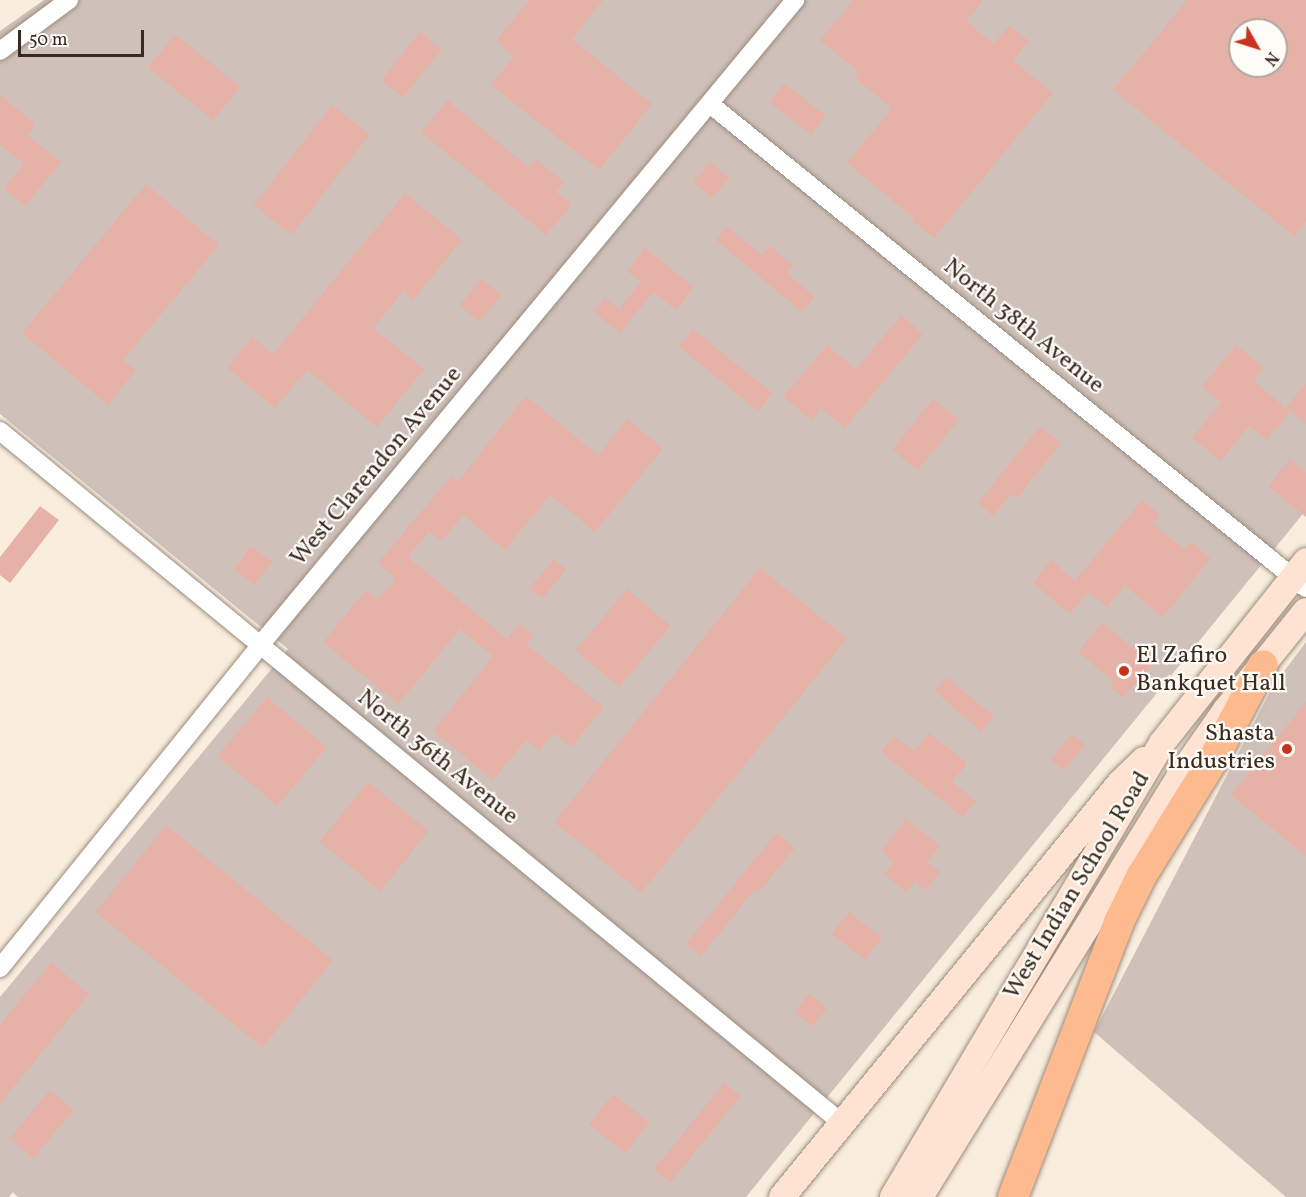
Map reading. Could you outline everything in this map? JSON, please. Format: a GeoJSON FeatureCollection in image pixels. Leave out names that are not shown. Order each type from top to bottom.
{"type":"FeatureCollection","features":[{"type":"Feature","properties":{"kind":"highway"},"geometry":{"type":"LineString","coordinates":[[1013,1197],[1119,922],[1163,838],[1213,760],[1263,665]]}},
{"type":"Feature","properties":{"kind":"main road","name":"West Indian School Road"},"geometry":{"type":"LineString","coordinates":[[893,1197],[1162,743],[1302,575]]}},
{"type":"Feature","properties":{"kind":"main road","name":"West Indian School Road"},"geometry":{"type":"LineString","coordinates":[[920,1197],[1179,777],[1306,610]]}},
{"type":"Feature","properties":{"kind":"main road"},"geometry":{"type":"LineString","coordinates":[[782,1197],[1120,783],[1162,743]]}},
{"type":"Feature","properties":{"kind":"street"},"geometry":{"type":"LineString","coordinates":[[0,51],[69,0]]}},
{"type":"Feature","properties":{"kind":"street","name":"West Clarendon Avenue"},"geometry":{"type":"LineString","coordinates":[[0,968],[261,644],[795,0]]}},
{"type":"Feature","properties":{"kind":"street","name":"North 38th Avenue"},"geometry":{"type":"LineString","coordinates":[[710,104],[1302,575]]}},
{"type":"Feature","properties":{"kind":"street","name":"North 36th Avenue"},"geometry":{"type":"LineString","coordinates":[[0,431],[843,1124]]}},
{"type":"Feature","properties":{"kind":"shaded area"},"geometry":{"type":"Polygon","coordinates":[[[44,0],[1306,0],[1306,510],[746,1197],[18,1197],[13,1192],[9,1197],[0,1197],[0,997],[288,649],[0,414],[0,31],[44,0]]]}},
{"type":"Feature","properties":{"kind":"shaded area"},"geometry":{"type":"Polygon","coordinates":[[[1306,642],[1306,1197],[1286,1197],[1094,1032],[1273,686],[1306,642]]]}},
{"type":"Feature","properties":{"kind":"building"},"geometry":{"type":"Polygon","coordinates":[[[529,0],[603,0],[572,39],[652,104],[599,170],[491,85],[514,56],[496,41],[529,0]]]}},
{"type":"Feature","properties":{"kind":"building"},"geometry":{"type":"Polygon","coordinates":[[[853,0],[983,0],[966,21],[994,44],[1009,25],[1029,41],[1013,60],[1053,93],[934,238],[912,220],[914,218],[847,163],[892,108],[855,78],[859,72],[820,40],[853,0]]]}},
{"type":"Feature","properties":{"kind":"building"},"geometry":{"type":"Polygon","coordinates":[[[1187,0],[1306,0],[1306,222],[1294,236],[1113,90],[1187,0]]]}},
{"type":"Feature","properties":{"kind":"building"},"geometry":{"type":"Polygon","coordinates":[[[420,32],[442,50],[403,98],[381,80],[420,32]]]}},
{"type":"Feature","properties":{"kind":"building"},"geometry":{"type":"Polygon","coordinates":[[[175,34],[240,87],[213,120],[148,67],[175,34]]]}},
{"type":"Feature","properties":{"kind":"building"},"geometry":{"type":"Polygon","coordinates":[[[784,83],[826,116],[811,135],[769,102],[784,83]]]}},
{"type":"Feature","properties":{"kind":"building"},"geometry":{"type":"Polygon","coordinates":[[[0,95],[36,124],[27,135],[61,162],[25,206],[4,188],[24,164],[0,145],[0,95]]]}},
{"type":"Feature","properties":{"kind":"building"},"geometry":{"type":"Polygon","coordinates":[[[447,100],[530,168],[537,160],[564,182],[556,192],[572,204],[546,235],[421,132],[447,100]]]}},
{"type":"Feature","properties":{"kind":"building"},"geometry":{"type":"Polygon","coordinates":[[[332,105],[370,135],[292,235],[254,205],[332,105]]]}},
{"type":"Feature","properties":{"kind":"building"},"geometry":{"type":"Polygon","coordinates":[[[710,162],[729,178],[712,198],[693,182],[710,162]]]}},
{"type":"Feature","properties":{"kind":"building"},"geometry":{"type":"Polygon","coordinates":[[[146,184],[219,245],[123,360],[136,370],[108,405],[22,333],[146,184]]]}},
{"type":"Feature","properties":{"kind":"building"},"geometry":{"type":"Polygon","coordinates":[[[405,193],[462,240],[413,300],[403,291],[373,328],[424,369],[377,427],[307,370],[275,408],[227,368],[252,337],[273,354],[405,193]]]}},
{"type":"Feature","properties":{"kind":"building"},"geometry":{"type":"Polygon","coordinates":[[[727,226],[762,255],[770,246],[793,265],[787,273],[815,297],[802,312],[716,240],[727,226]]]}},
{"type":"Feature","properties":{"kind":"building"},"geometry":{"type":"Polygon","coordinates":[[[645,248],[694,287],[676,310],[653,292],[620,333],[594,312],[605,298],[619,309],[641,282],[627,271],[645,248]]]}},
{"type":"Feature","properties":{"kind":"building"},"geometry":{"type":"Polygon","coordinates":[[[481,279],[501,295],[480,322],[460,305],[481,279]]]}},
{"type":"Feature","properties":{"kind":"building"},"geometry":{"type":"Polygon","coordinates":[[[901,315],[923,334],[845,428],[821,408],[812,420],[783,397],[827,345],[856,369],[901,315]]]}},
{"type":"Feature","properties":{"kind":"building"},"geometry":{"type":"Polygon","coordinates":[[[693,329],[772,393],[758,411],[679,347],[693,329]]]}},
{"type":"Feature","properties":{"kind":"building"},"geometry":{"type":"Polygon","coordinates":[[[1236,345],[1264,368],[1254,381],[1290,412],[1267,440],[1249,426],[1221,461],[1192,438],[1221,402],[1202,387],[1236,345]]]}},
{"type":"Feature","properties":{"kind":"building"},"geometry":{"type":"Polygon","coordinates":[[[1306,383],[1306,424],[1286,407],[1306,383]]]}},
{"type":"Feature","properties":{"kind":"building"},"geometry":{"type":"Polygon","coordinates":[[[526,396],[598,455],[627,419],[663,448],[595,532],[550,495],[505,550],[463,515],[442,541],[429,531],[408,557],[507,639],[520,624],[534,635],[526,644],[604,707],[571,747],[554,733],[539,751],[526,740],[493,780],[433,731],[493,656],[460,629],[398,704],[323,642],[366,590],[378,600],[396,579],[378,563],[451,476],[458,481],[526,396]]]}},
{"type":"Feature","properties":{"kind":"building"},"geometry":{"type":"Polygon","coordinates":[[[933,399],[959,420],[918,470],[892,450],[933,399]]]}},
{"type":"Feature","properties":{"kind":"building"},"geometry":{"type":"Polygon","coordinates":[[[1040,426],[1061,443],[1017,498],[1011,494],[993,516],[978,503],[1040,426]]]}},
{"type":"Feature","properties":{"kind":"building"},"geometry":{"type":"Polygon","coordinates":[[[1290,459],[1306,472],[1306,517],[1268,486],[1290,459]]]}},
{"type":"Feature","properties":{"kind":"building"},"geometry":{"type":"Polygon","coordinates":[[[1142,500],[1160,515],[1152,523],[1185,550],[1191,542],[1211,558],[1163,617],[1125,586],[1107,607],[1088,592],[1070,614],[1033,583],[1051,560],[1075,581],[1142,500]]]}},
{"type":"Feature","properties":{"kind":"building"},"geometry":{"type":"Polygon","coordinates":[[[40,506],[59,520],[10,583],[0,575],[0,557],[40,506]]]}},
{"type":"Feature","properties":{"kind":"building"},"geometry":{"type":"Polygon","coordinates":[[[251,546],[272,561],[255,585],[234,569],[251,546]]]}},
{"type":"Feature","properties":{"kind":"building"},"geometry":{"type":"Polygon","coordinates":[[[554,559],[566,569],[542,598],[530,588],[554,559]]]}},
{"type":"Feature","properties":{"kind":"building"},"geometry":{"type":"Polygon","coordinates":[[[760,568],[847,638],[641,893],[554,822],[760,568]]]}},
{"type":"Feature","properties":{"kind":"building"},"geometry":{"type":"Polygon","coordinates":[[[627,589],[671,626],[619,687],[576,650],[627,589]]]}},
{"type":"Feature","properties":{"kind":"building","name":"El Zafiro Bankquet Hall"},"geometry":{"type":"Polygon","coordinates":[[[1102,622],[1138,652],[1141,649],[1155,661],[1123,698],[1110,687],[1114,682],[1078,652],[1102,622]]]}},
{"type":"Feature","properties":{"kind":"building"},"geometry":{"type":"Polygon","coordinates":[[[946,677],[994,716],[981,732],[935,691],[946,677]]]}},
{"type":"Feature","properties":{"kind":"building"},"geometry":{"type":"Polygon","coordinates":[[[267,697],[327,747],[277,806],[218,756],[267,697]]]}},
{"type":"Feature","properties":{"kind":"building","name":"Shasta Industries"},"geometry":{"type":"Polygon","coordinates":[[[1306,702],[1306,856],[1231,795],[1306,702]]]}},
{"type":"Feature","properties":{"kind":"building"},"geometry":{"type":"Polygon","coordinates":[[[929,733],[967,763],[952,782],[976,801],[963,817],[881,752],[894,736],[914,751],[929,733]]]}},
{"type":"Feature","properties":{"kind":"building"},"geometry":{"type":"Polygon","coordinates":[[[1072,734],[1085,745],[1064,770],[1051,759],[1072,734]]]}},
{"type":"Feature","properties":{"kind":"building"},"geometry":{"type":"Polygon","coordinates":[[[368,782],[429,831],[380,891],[320,842],[368,782]]]}},
{"type":"Feature","properties":{"kind":"building"},"geometry":{"type":"Polygon","coordinates":[[[906,819],[940,846],[927,862],[940,872],[926,890],[915,881],[906,892],[884,874],[894,862],[881,851],[906,819]]]}},
{"type":"Feature","properties":{"kind":"building"},"geometry":{"type":"Polygon","coordinates":[[[166,825],[333,960],[263,1047],[96,912],[166,825]]]}},
{"type":"Feature","properties":{"kind":"building"},"geometry":{"type":"Polygon","coordinates":[[[776,833],[795,848],[759,892],[755,889],[701,956],[686,944],[776,833]]]}},
{"type":"Feature","properties":{"kind":"building"},"geometry":{"type":"Polygon","coordinates":[[[849,912],[882,938],[865,960],[832,934],[849,912]]]}},
{"type":"Feature","properties":{"kind":"building"},"geometry":{"type":"Polygon","coordinates":[[[51,962],[89,994],[0,1104],[0,1025],[51,962]]]}},
{"type":"Feature","properties":{"kind":"building"},"geometry":{"type":"Polygon","coordinates":[[[809,994],[827,1008],[813,1026],[795,1012],[809,994]]]}},
{"type":"Feature","properties":{"kind":"building"},"geometry":{"type":"Polygon","coordinates":[[[724,1083],[740,1096],[670,1182],[654,1169],[724,1083]]]}},
{"type":"Feature","properties":{"kind":"building"},"geometry":{"type":"Polygon","coordinates":[[[50,1090],[74,1110],[33,1158],[10,1138],[50,1090]]]}},
{"type":"Feature","properties":{"kind":"building"},"geometry":{"type":"Polygon","coordinates":[[[613,1094],[649,1122],[625,1153],[589,1125],[613,1094]]]}},
{"type":"Feature","properties":{"kind":"place","name":"El Zafiro Bankquet Hall"},"geometry":{"type":"Point","coordinates":[1124,671]}},
{"type":"Feature","properties":{"kind":"place","name":"Shasta Industries"},"geometry":{"type":"Point","coordinates":[1287,749]}}]}
